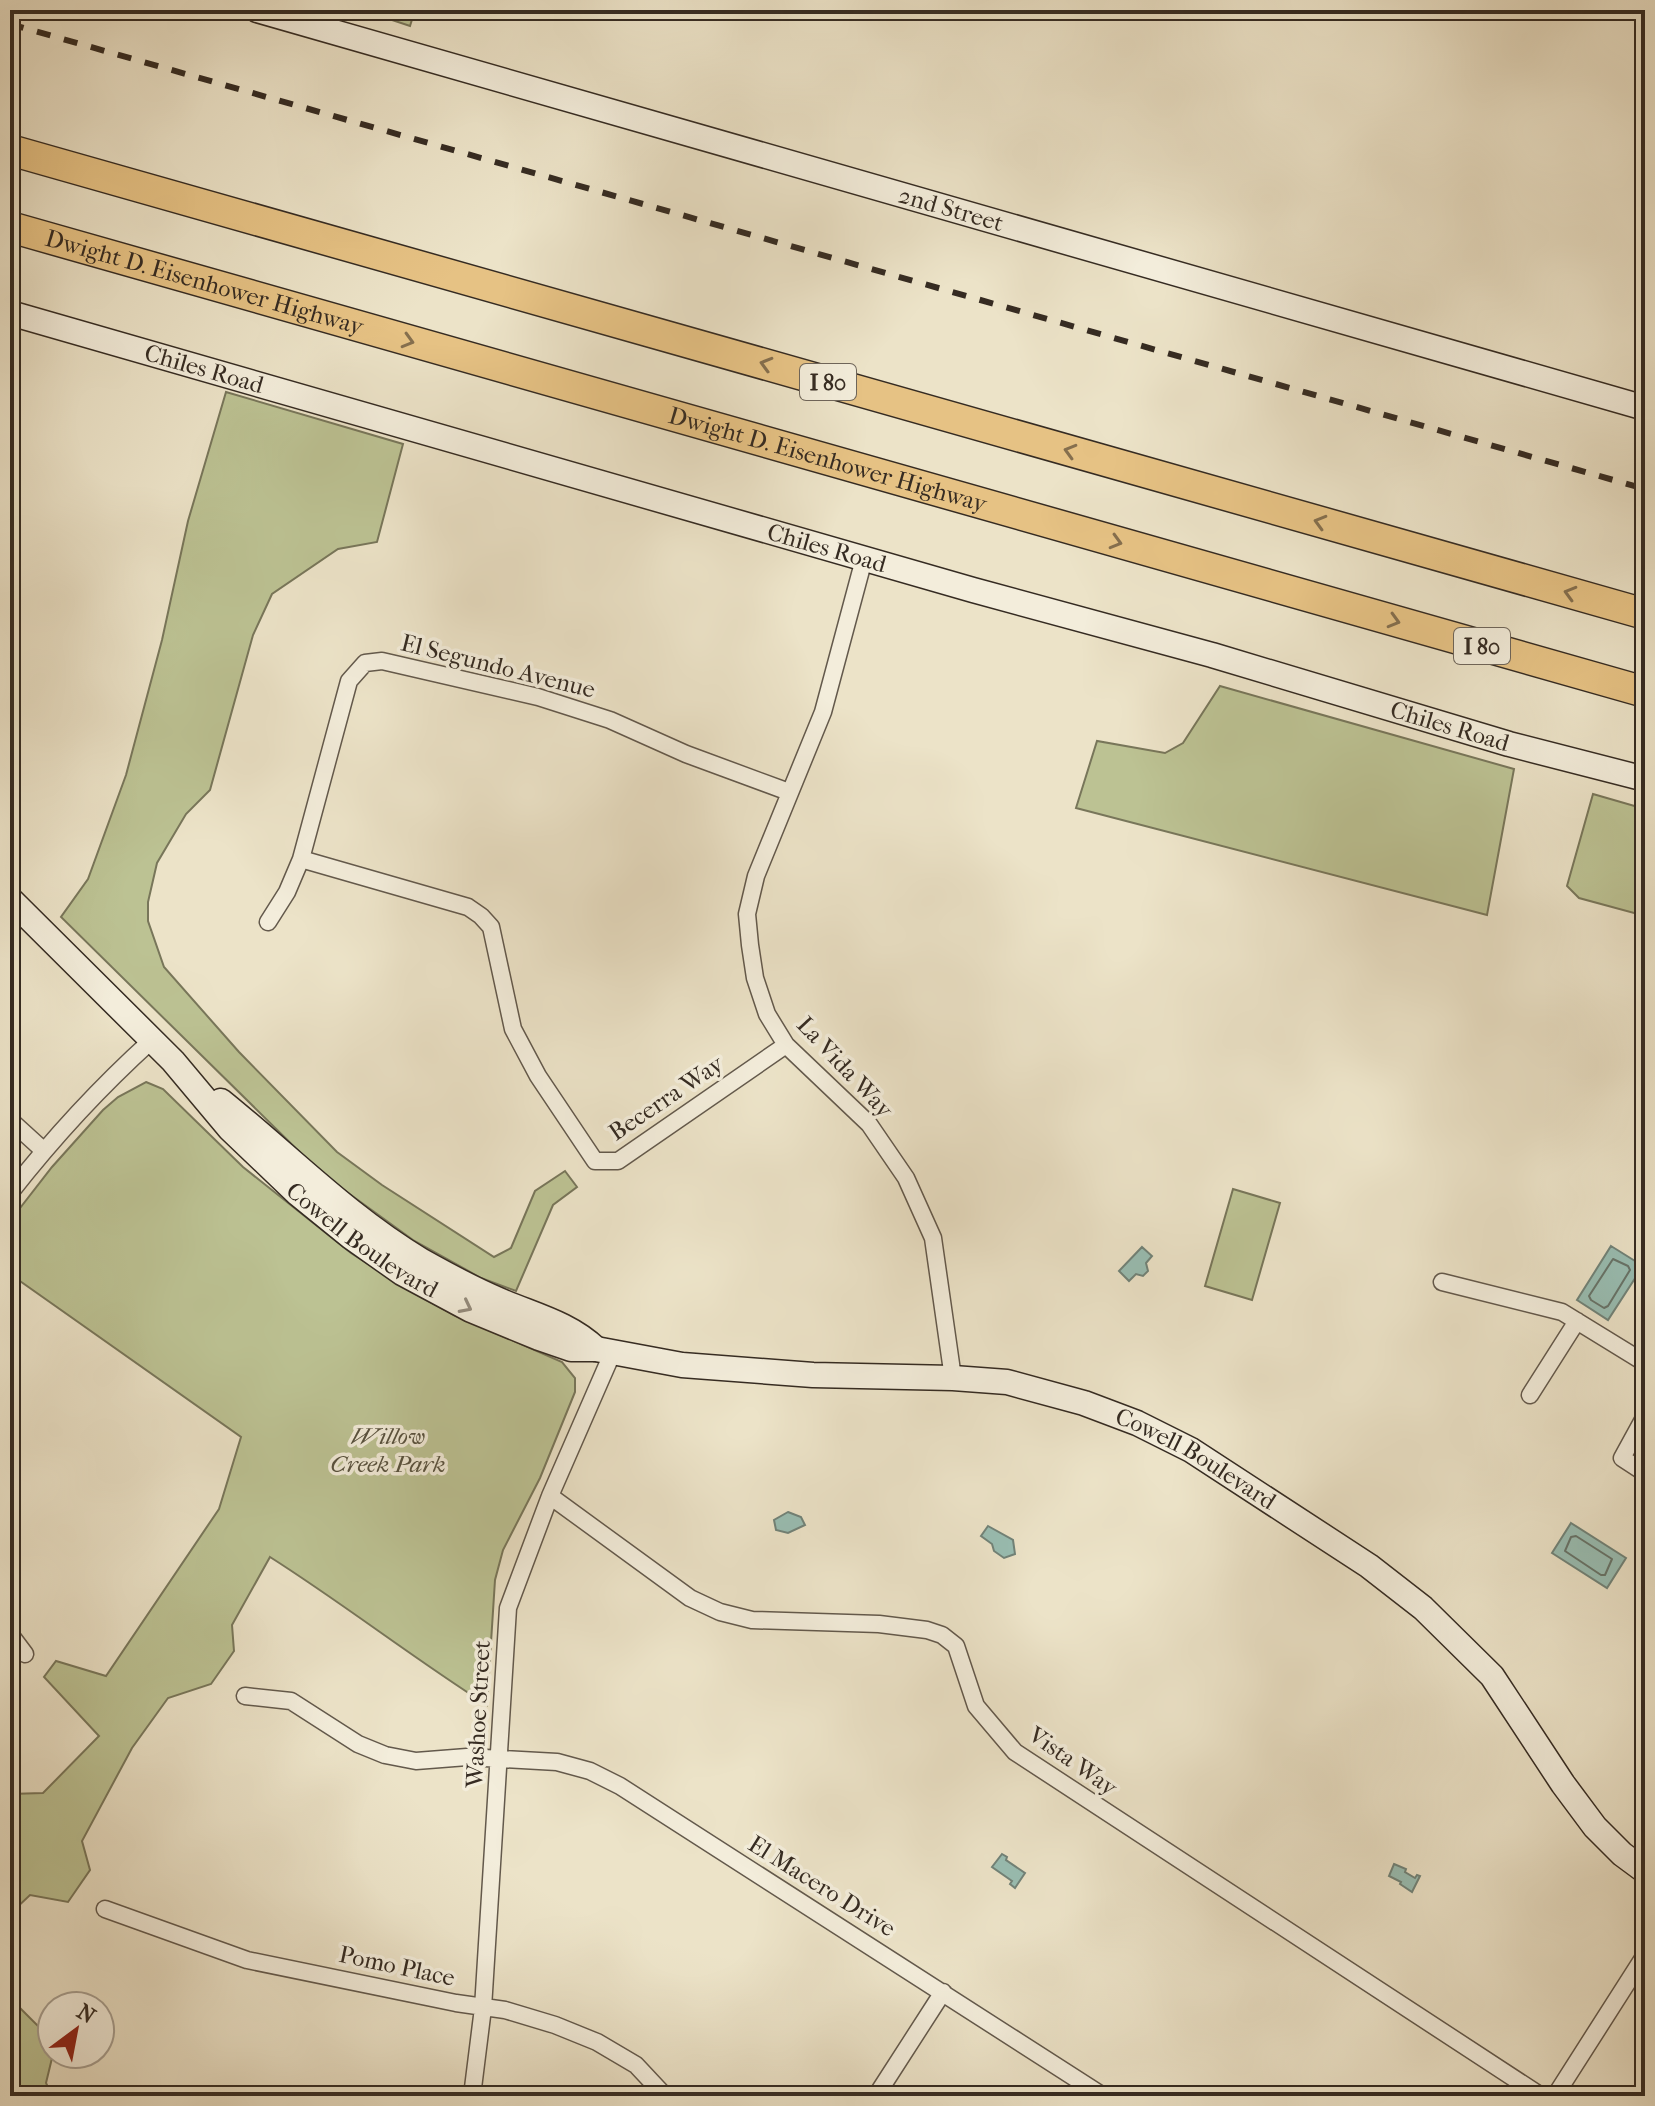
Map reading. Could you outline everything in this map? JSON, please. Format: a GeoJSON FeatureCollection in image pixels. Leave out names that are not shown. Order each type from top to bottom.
{"type":"FeatureCollection","features":[{"type":"Feature","properties":{"kind":"highway","name":"I 80"},"geometry":{"type":"LineString","coordinates":[[10,150],[1645,614]]}},
{"type":"Feature","properties":{"kind":"highway","name":"Dwight D. Eisenhower Highway"},"geometry":{"type":"LineString","coordinates":[[10,227],[1645,692]]}},
{"type":"Feature","properties":{"kind":"street","name":"2nd Street"},"geometry":{"type":"LineString","coordinates":[[257,10],[1645,408]]}},
{"type":"Feature","properties":{"kind":"street","name":"Chiles Road"},"geometry":{"type":"LineString","coordinates":[[10,313],[864,559],[1212,655],[1509,744],[1645,779]]}},
{"type":"Feature","properties":{"kind":"street","name":"La Vida Way"},"geometry":{"type":"LineString","coordinates":[[864,559],[823,712],[756,876],[747,914],[755,978],[767,1014],[786,1045],[869,1124],[906,1178],[933,1238],[953,1378]]}},
{"type":"Feature","properties":{"kind":"street","name":"El Segundo Avenue"},"geometry":{"type":"LineString","coordinates":[[268,922],[287,892],[301,859],[349,681],[365,663],[382,661],[538,697],[610,720],[686,754],[789,792]]}},
{"type":"Feature","properties":{"kind":"street","name":"Becerra Way"},"geometry":{"type":"LineString","coordinates":[[301,859],[468,907],[481,916],[491,927],[513,1029],[538,1076],[595,1161],[618,1161],[786,1045]]}},
{"type":"Feature","properties":{"kind":"street","name":"Cowell Boulevard"},"geometry":{"type":"LineString","coordinates":[[10,899],[173,1061],[371,1227],[459,1281],[571,1329],[604,1352],[682,1365],[813,1375],[1007,1382],[1084,1403],[1137,1423],[1191,1450],[1369,1566],[1423,1608],[1492,1676],[1595,1827],[1622,1854],[1645,1871]]}},
{"type":"Feature","properties":{"kind":"street"},"geometry":{"type":"LineString","coordinates":[[10,1193],[43,1150],[89,1100],[152,1040]]}},
{"type":"Feature","properties":{"kind":"street"},"geometry":{"type":"LineString","coordinates":[[10,1120],[43,1150]]}},
{"type":"Feature","properties":{"kind":"street"},"geometry":{"type":"LineString","coordinates":[[1442,1282],[1562,1312],[1645,1363]]}},
{"type":"Feature","properties":{"kind":"street"},"geometry":{"type":"LineString","coordinates":[[1530,1395],[1577,1321]]}},
{"type":"Feature","properties":{"kind":"street","name":"Washoe Street"},"geometry":{"type":"LineString","coordinates":[[472,2096],[483,2008],[508,1608],[604,1352]]}},
{"type":"Feature","properties":{"kind":"street"},"geometry":{"type":"LineString","coordinates":[[1645,1416],[1622,1458],[1645,1473]]}},
{"type":"Feature","properties":{"kind":"street","name":"Vista Way"},"geometry":{"type":"LineString","coordinates":[[550,1496],[690,1598],[720,1612],[752,1620],[879,1624],[942,1635],[956,1646],[976,1706],[1015,1752],[1541,2096]]}},
{"type":"Feature","properties":{"kind":"street"},"geometry":{"type":"LineString","coordinates":[[10,1634],[25,1654]]}},
{"type":"Feature","properties":{"kind":"street","name":"El Macero Drive"},"geometry":{"type":"LineString","coordinates":[[245,1696],[291,1701],[358,1744],[385,1755],[416,1761],[467,1757],[557,1762],[590,1771],[620,1786],[1103,2096]]}},
{"type":"Feature","properties":{"kind":"street","name":"Pomo Place"},"geometry":{"type":"LineString","coordinates":[[105,1909],[247,1960],[505,2010],[555,2025],[597,2042],[636,2065],[665,2096]]}},
{"type":"Feature","properties":{"kind":"street"},"geometry":{"type":"LineString","coordinates":[[1555,2096],[1645,1955]]}},
{"type":"Feature","properties":{"kind":"street"},"geometry":{"type":"LineString","coordinates":[[876,2096],[943,1992]]}},
{"type":"Feature","properties":{"kind":"green space"},"geometry":{"type":"Polygon","coordinates":[[[362,10],[415,10],[410,26],[362,10]]]}},
{"type":"Feature","properties":{"kind":"green space"},"geometry":{"type":"Polygon","coordinates":[[[226,392],[403,444],[377,542],[338,549],[272,594],[253,635],[210,790],[186,814],[157,863],[148,902],[148,921],[164,967],[239,1052],[337,1152],[382,1185],[494,1257],[511,1248],[535,1191],[565,1171],[577,1187],[553,1205],[516,1291],[481,1278],[413,1240],[322,1174],[61,917],[88,879],[126,775],[162,640],[188,521],[226,392]]]}},
{"type":"Feature","properties":{"kind":"green space"},"geometry":{"type":"Polygon","coordinates":[[[1220,686],[1514,769],[1487,915],[1076,808],[1097,741],[1165,753],[1183,743],[1220,686]]]}},
{"type":"Feature","properties":{"kind":"green space"},"geometry":{"type":"Polygon","coordinates":[[[1593,794],[1645,809],[1645,916],[1579,898],[1567,886],[1593,794]]]}},
{"type":"Feature","properties":{"kind":"green space","name":"Willow Creek Park"},"geometry":{"type":"Polygon","coordinates":[[[146,1082],[163,1089],[243,1167],[351,1253],[454,1315],[562,1362],[575,1378],[575,1392],[540,1478],[503,1550],[495,1580],[487,1705],[270,1557],[232,1625],[234,1651],[211,1684],[168,1698],[132,1748],[82,1841],[90,1870],[68,1902],[30,1895],[10,1914],[10,1794],[43,1793],[99,1736],[44,1677],[56,1661],[106,1676],[219,1509],[241,1437],[10,1274],[10,1221],[52,1167],[103,1110],[118,1097],[146,1082]]]}},
{"type":"Feature","properties":{"kind":"green space"},"geometry":{"type":"Polygon","coordinates":[[[1233,1189],[1280,1203],[1252,1300],[1205,1286],[1233,1189]]]}},
{"type":"Feature","properties":{"kind":"green space"},"geometry":{"type":"Polygon","coordinates":[[[10,1998],[36,2024],[36,2070],[49,2070],[46,2083],[52,2096],[10,2096],[10,1998]]]}},
{"type":"Feature","properties":{"kind":"water"},"geometry":{"type":"Polygon","coordinates":[[[1611,1246],[1643,1266],[1608,1320],[1577,1300],[1611,1246]]]}},
{"type":"Feature","properties":{"kind":"water"},"geometry":{"type":"Polygon","coordinates":[[[1142,1247],[1152,1256],[1146,1263],[1148,1271],[1143,1276],[1136,1274],[1129,1281],[1119,1271],[1142,1247]]]}},
{"type":"Feature","properties":{"kind":"water"},"geometry":{"type":"Polygon","coordinates":[[[788,1512],[801,1517],[805,1525],[788,1533],[776,1530],[774,1520],[788,1512]]]}},
{"type":"Feature","properties":{"kind":"water"},"geometry":{"type":"Polygon","coordinates":[[[1571,1523],[1626,1558],[1607,1588],[1552,1553],[1571,1523]]]}},
{"type":"Feature","properties":{"kind":"water"},"geometry":{"type":"Polygon","coordinates":[[[988,1526],[1013,1540],[1015,1554],[1004,1558],[994,1551],[992,1544],[981,1536],[988,1526]]]}},
{"type":"Feature","properties":{"kind":"water"},"geometry":{"type":"Polygon","coordinates":[[[1002,1854],[1025,1873],[1015,1888],[1010,1884],[1012,1881],[992,1867],[1002,1854]]]}},
{"type":"Feature","properties":{"kind":"water"},"geometry":{"type":"Polygon","coordinates":[[[1394,1864],[1406,1869],[1405,1872],[1415,1878],[1420,1876],[1412,1892],[1389,1876],[1394,1864]]]}},
{"type":"Feature","properties":{"kind":"railway"},"geometry":{"type":"LineString","coordinates":[[10,24],[1645,489]]}}]}
